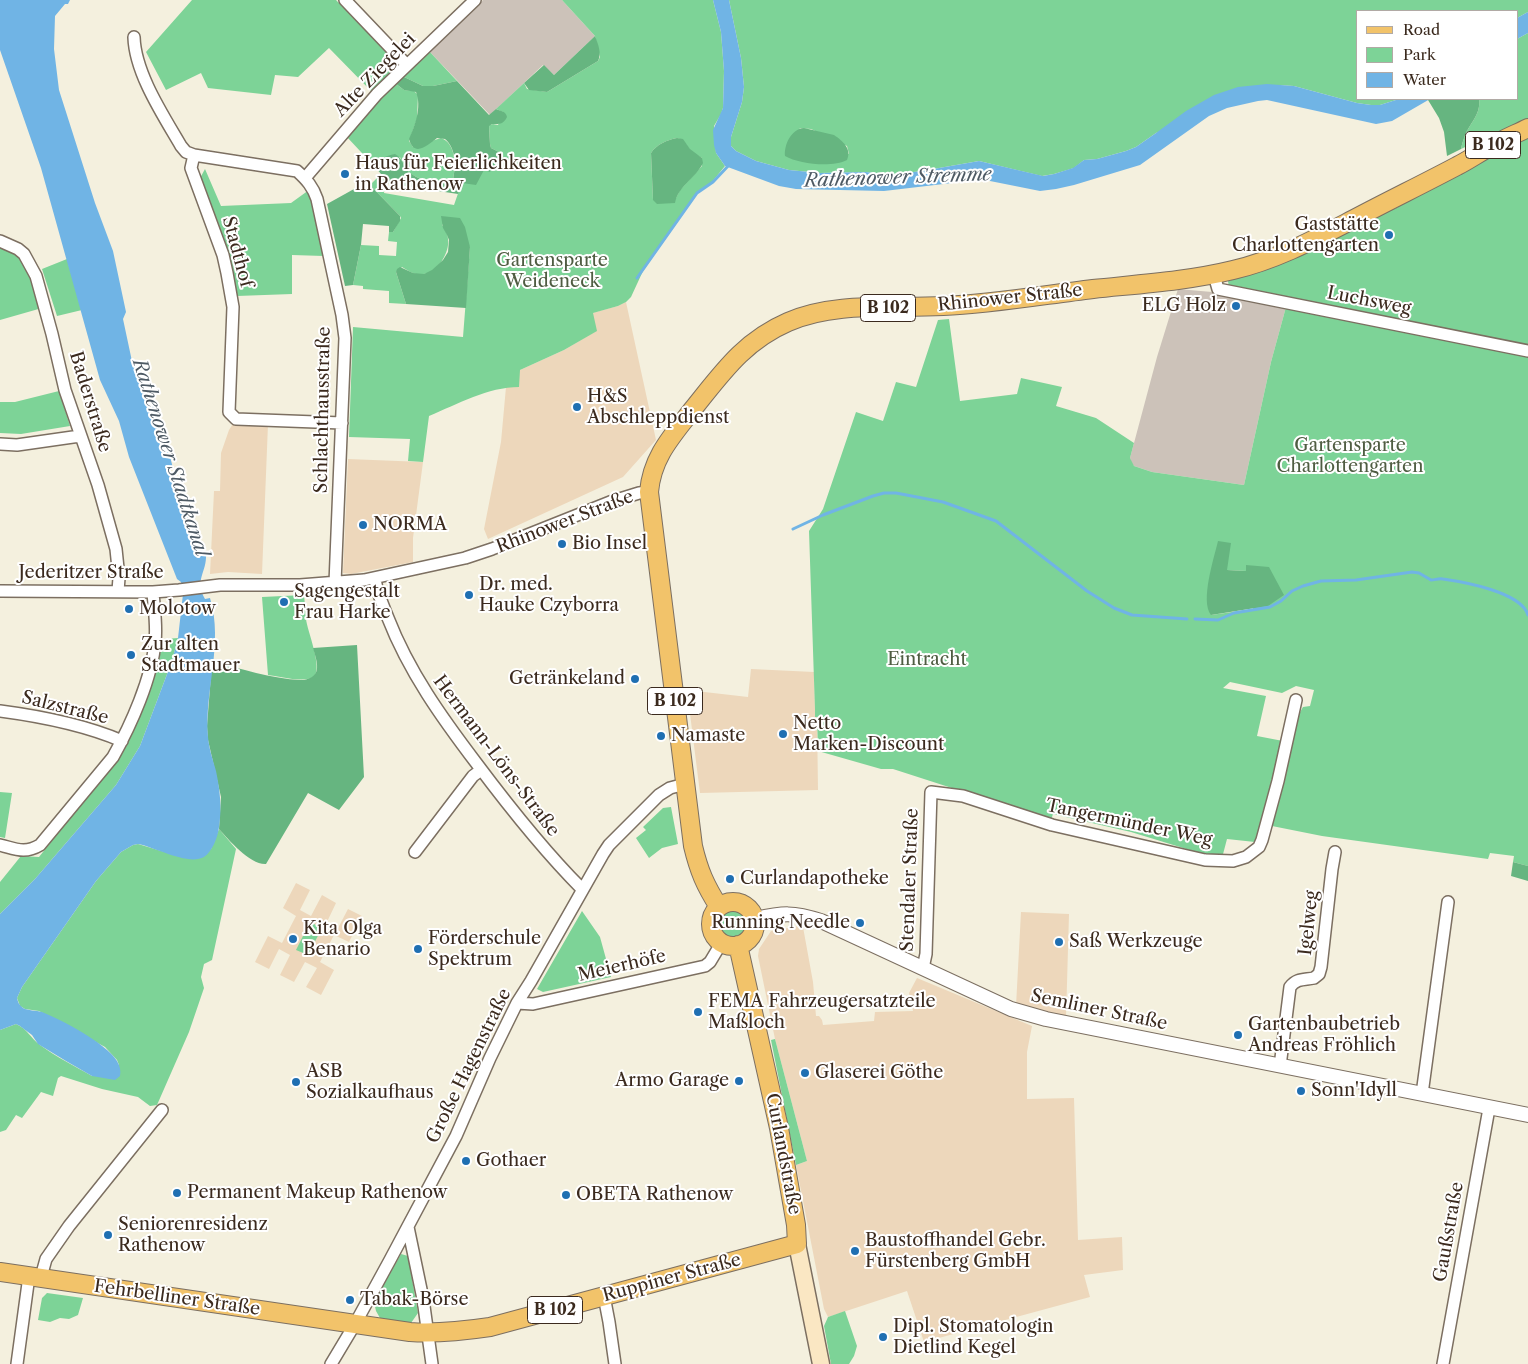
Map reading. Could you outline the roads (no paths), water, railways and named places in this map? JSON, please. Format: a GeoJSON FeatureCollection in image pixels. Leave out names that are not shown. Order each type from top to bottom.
{"type":"FeatureCollection","features":[{"type":"Feature","properties":{"kind":"main road","name":"Rhinower Straße"},"geometry":{"type":"LineString","coordinates":[[649,492],[650,478],[656,459],[731,361],[767,332],[789,322],[808,315],[841,309],[945,306],[1032,297],[1214,274],[1260,263],[1312,240],[1460,165],[1492,145],[1528,128]]}},
{"type":"Feature","properties":{"kind":"main road","name":"B 102"},"geometry":{"type":"LineString","coordinates":[[649,492],[693,846],[699,870],[719,907]]}},
{"type":"Feature","properties":{"kind":"main road"},"geometry":{"type":"LineString","coordinates":[[731,902],[740,903],[751,911],[755,919],[755,928],[746,942],[730,944],[716,937],[711,925],[712,917],[719,907],[731,902]]}},
{"type":"Feature","properties":{"kind":"main road","name":"Curlandstraße"},"geometry":{"type":"LineString","coordinates":[[730,944],[779,1128],[796,1225],[797,1244],[821,1364]]}},
{"type":"Feature","properties":{"kind":"main road","name":"Ruppiner Straße"},"geometry":{"type":"LineString","coordinates":[[428,1334],[490,1327],[797,1244]]}},
{"type":"Feature","properties":{"kind":"main road","name":"Fehrbelliner Straße"},"geometry":{"type":"LineString","coordinates":[[0,1272],[355,1324]]}},
{"type":"Feature","properties":{"kind":"main road","name":"B 102"},"geometry":{"type":"LineString","coordinates":[[355,1324],[428,1334]]}},
{"type":"Feature","properties":{"kind":"street"},"geometry":{"type":"LineString","coordinates":[[345,0],[407,65]]}},
{"type":"Feature","properties":{"kind":"street","name":"Alte Ziegelei"},"geometry":{"type":"LineString","coordinates":[[305,178],[377,94],[475,0]]}},
{"type":"Feature","properties":{"kind":"street"},"geometry":{"type":"LineString","coordinates":[[134,37],[136,55],[151,94],[186,152],[194,155],[297,171],[305,178]]}},
{"type":"Feature","properties":{"kind":"street","name":"Stadthof"},"geometry":{"type":"LineString","coordinates":[[194,155],[191,168],[223,255],[233,307],[229,412],[236,419],[342,423]]}},
{"type":"Feature","properties":{"kind":"street","name":"Schlachthausstraße"},"geometry":{"type":"LineString","coordinates":[[305,178],[310,183],[317,200],[344,326],[335,583]]}},
{"type":"Feature","properties":{"kind":"street","name":"Baderstraße"},"geometry":{"type":"LineString","coordinates":[[0,241],[9,244],[24,254],[36,276],[65,390],[98,485],[116,549],[119,578],[118,591]]}},
{"type":"Feature","properties":{"kind":"street","name":"Luchsweg"},"geometry":{"type":"LineString","coordinates":[[1214,274],[1218,289],[1528,351]]}},
{"type":"Feature","properties":{"kind":"street"},"geometry":{"type":"LineString","coordinates":[[0,444],[17,445],[80,436]]}},
{"type":"Feature","properties":{"kind":"street","name":"Rhinower Straße"},"geometry":{"type":"LineString","coordinates":[[201,587],[335,583],[375,579],[452,562],[492,549],[610,502],[639,493],[649,492]]}},
{"type":"Feature","properties":{"kind":"street","name":"Hermann-Löns-Straße"},"geometry":{"type":"LineString","coordinates":[[375,579],[391,625],[413,671],[454,734],[544,850],[582,889]]}},
{"type":"Feature","properties":{"kind":"street","name":"Jederitzer Straße"},"geometry":{"type":"LineString","coordinates":[[0,590],[153,592],[201,587]]}},
{"type":"Feature","properties":{"kind":"street"},"geometry":{"type":"LineString","coordinates":[[0,844],[21,850],[31,850],[40,845],[113,757],[122,741],[149,672],[155,641],[153,592]]}},
{"type":"Feature","properties":{"kind":"street","name":"Tangermünder Weg"},"geometry":{"type":"LineString","coordinates":[[931,792],[963,796],[1052,826],[1205,860],[1234,861],[1246,857],[1259,847],[1262,840],[1278,781],[1296,700]]}},
{"type":"Feature","properties":{"kind":"street","name":"Salzstraße"},"geometry":{"type":"LineString","coordinates":[[0,711],[38,717],[92,730],[122,741]]}},
{"type":"Feature","properties":{"kind":"street"},"geometry":{"type":"LineString","coordinates":[[415,852],[473,776],[481,770]]}},
{"type":"Feature","properties":{"kind":"street","name":"Große Hagenstraße"},"geometry":{"type":"LineString","coordinates":[[331,1364],[355,1324],[456,1136],[490,1058],[517,1003],[582,889],[609,845],[659,795],[670,788],[685,784]]}},
{"type":"Feature","properties":{"kind":"street","name":"Stendaler Straße"},"geometry":{"type":"LineString","coordinates":[[923,968],[926,954],[931,792]]}},
{"type":"Feature","properties":{"kind":"street","name":"Igelweg"},"geometry":{"type":"LineString","coordinates":[[1280,1066],[1290,987],[1301,978],[1314,978],[1319,974],[1321,968],[1335,852]]}},
{"type":"Feature","properties":{"kind":"street"},"geometry":{"type":"LineString","coordinates":[[1422,1094],[1448,902]]}},
{"type":"Feature","properties":{"kind":"street","name":"Semliner Straße"},"geometry":{"type":"LineString","coordinates":[[755,919],[786,914],[802,915],[821,921],[1011,1009],[1046,1020],[1528,1115]]}},
{"type":"Feature","properties":{"kind":"street","name":"Meierhöfe"},"geometry":{"type":"LineString","coordinates":[[517,1003],[533,1004],[705,966],[730,944]]}},
{"type":"Feature","properties":{"kind":"street","name":"Gaußstraße"},"geometry":{"type":"LineString","coordinates":[[1443,1364],[1480,1155],[1491,1107]]}},
{"type":"Feature","properties":{"kind":"street"},"geometry":{"type":"LineString","coordinates":[[17,1364],[36,1277],[46,1259],[69,1226],[162,1110]]}},
{"type":"Feature","properties":{"kind":"street"},"geometry":{"type":"LineString","coordinates":[[408,1227],[423,1298],[432,1364]]}},
{"type":"Feature","properties":{"kind":"street"},"geometry":{"type":"LineString","coordinates":[[604,1296],[615,1364]]}},
{"type":"Feature","properties":{"kind":"water","name":"Rathenower Stadtkanal"},"geometry":{"type":"Polygon","coordinates":[[[0,0],[70,0],[55,16],[54,49],[59,90],[95,203],[113,251],[126,312],[123,319],[133,366],[140,368],[142,381],[151,404],[156,404],[173,468],[169,470],[170,477],[174,479],[206,552],[201,586],[205,599],[210,598],[214,615],[215,633],[208,720],[211,754],[219,785],[220,813],[217,835],[210,852],[204,857],[189,859],[138,844],[121,852],[96,881],[22,987],[17,998],[23,1008],[42,1012],[61,1020],[103,1047],[117,1061],[120,1067],[120,1076],[115,1080],[92,1076],[38,1044],[32,1035],[16,1024],[0,1030],[0,914],[35,879],[116,785],[140,746],[172,661],[178,638],[183,594],[181,582],[177,579],[129,457],[119,421],[100,380],[41,168],[0,50],[0,0]]]}},
{"type":"Feature","properties":{"kind":"water","name":"Rathenower Stremme"},"geometry":{"type":"Polygon","coordinates":[[[713,0],[729,0],[741,58],[744,87],[742,102],[731,137],[731,146],[736,151],[756,161],[789,170],[820,173],[866,172],[888,175],[979,161],[1043,176],[1054,174],[1073,168],[1084,160],[1097,159],[1136,147],[1186,111],[1214,95],[1238,87],[1267,84],[1294,86],[1371,105],[1380,105],[1396,100],[1428,100],[1392,121],[1376,124],[1267,100],[1227,108],[1209,116],[1140,165],[1056,189],[1040,191],[985,180],[884,191],[796,189],[779,186],[725,166],[716,153],[713,130],[723,108],[724,71],[721,32],[713,0]]]}},
{"type":"Feature","properties":{"kind":"water"},"geometry":{"type":"Polygon","coordinates":[[[1528,12],[1528,33],[1518,38],[1518,17],[1528,12]]]}},
{"type":"Feature","properties":{"kind":"waterway"},"geometry":{"type":"LineString","coordinates":[[637,278],[697,193],[713,182],[729,165]]}},
{"type":"Feature","properties":{"kind":"waterway"},"geometry":{"type":"LineString","coordinates":[[793,529],[823,515],[884,493],[896,493],[943,502],[996,521],[1087,591],[1114,608],[1132,615],[1187,619]]}},
{"type":"Feature","properties":{"kind":"waterway"},"geometry":{"type":"LineString","coordinates":[[1195,619],[1218,620],[1234,613],[1270,607],[1281,601],[1292,591],[1321,581],[1356,580],[1412,572],[1419,573],[1431,580],[1452,580],[1504,594],[1515,600],[1528,615]]}},
{"type":"Feature","properties":{"kind":"place","name":"Haus für Feierlichkeiten in Rathenow"},"geometry":{"type":"Point","coordinates":[345,174]}},
{"type":"Feature","properties":{"kind":"place","name":"Gaststätte Charlottengarten"},"geometry":{"type":"Point","coordinates":[1389,235]}},
{"type":"Feature","properties":{"kind":"place","name":"ELG Holz"},"geometry":{"type":"Point","coordinates":[1236,306]}},
{"type":"Feature","properties":{"kind":"place","name":"H&S Abschleppdienst"},"geometry":{"type":"Point","coordinates":[577,407]}},
{"type":"Feature","properties":{"kind":"place","name":"NORMA"},"geometry":{"type":"Point","coordinates":[363,525]}},
{"type":"Feature","properties":{"kind":"place","name":"Bio Insel"},"geometry":{"type":"Point","coordinates":[562,544]}},
{"type":"Feature","properties":{"kind":"place","name":"Dr. med. Hauke Czyborra"},"geometry":{"type":"Point","coordinates":[469,595]}},
{"type":"Feature","properties":{"kind":"place","name":"Sagengestalt Frau Harke"},"geometry":{"type":"Point","coordinates":[284,602]}},
{"type":"Feature","properties":{"kind":"place","name":"Molotow"},"geometry":{"type":"Point","coordinates":[129,609]}},
{"type":"Feature","properties":{"kind":"place","name":"Zur alten Stadtmauer"},"geometry":{"type":"Point","coordinates":[131,655]}},
{"type":"Feature","properties":{"kind":"place","name":"Getränkeland"},"geometry":{"type":"Point","coordinates":[635,679]}},
{"type":"Feature","properties":{"kind":"place","name":"Netto Marken-Discount"},"geometry":{"type":"Point","coordinates":[783,734]}},
{"type":"Feature","properties":{"kind":"place","name":"Namaste"},"geometry":{"type":"Point","coordinates":[661,736]}},
{"type":"Feature","properties":{"kind":"place","name":"Curlandapotheke"},"geometry":{"type":"Point","coordinates":[730,879]}},
{"type":"Feature","properties":{"kind":"place","name":"Running Needle"},"geometry":{"type":"Point","coordinates":[860,923]}},
{"type":"Feature","properties":{"kind":"place","name":"Kita Olga Benario"},"geometry":{"type":"Point","coordinates":[293,939]}},
{"type":"Feature","properties":{"kind":"place","name":"Saß Werkzeuge"},"geometry":{"type":"Point","coordinates":[1059,942]}},
{"type":"Feature","properties":{"kind":"place","name":"Förderschule Spektrum"},"geometry":{"type":"Point","coordinates":[418,949]}},
{"type":"Feature","properties":{"kind":"place","name":"FEMA Fahrzeugersatzteile Maßloch"},"geometry":{"type":"Point","coordinates":[698,1012]}},
{"type":"Feature","properties":{"kind":"place","name":"Gartenbaubetrieb Andreas Fröhlich"},"geometry":{"type":"Point","coordinates":[1238,1035]}},
{"type":"Feature","properties":{"kind":"place","name":"Glaserei Göthe"},"geometry":{"type":"Point","coordinates":[805,1073]}},
{"type":"Feature","properties":{"kind":"place","name":"Armo Garage"},"geometry":{"type":"Point","coordinates":[739,1081]}},
{"type":"Feature","properties":{"kind":"place","name":"ASB Sozialkaufhaus"},"geometry":{"type":"Point","coordinates":[296,1082]}},
{"type":"Feature","properties":{"kind":"place","name":"Sonn'Idyll"},"geometry":{"type":"Point","coordinates":[1301,1091]}},
{"type":"Feature","properties":{"kind":"place","name":"Gothaer"},"geometry":{"type":"Point","coordinates":[466,1161]}},
{"type":"Feature","properties":{"kind":"place","name":"Permanent Makeup Rathenow"},"geometry":{"type":"Point","coordinates":[177,1193]}},
{"type":"Feature","properties":{"kind":"place","name":"OBETA Rathenow"},"geometry":{"type":"Point","coordinates":[566,1195]}},
{"type":"Feature","properties":{"kind":"place","name":"Seniorenresidenz Rathenow"},"geometry":{"type":"Point","coordinates":[108,1235]}},
{"type":"Feature","properties":{"kind":"place","name":"Baustoffhandel Gebr. Fürstenberg GmbH"},"geometry":{"type":"Point","coordinates":[855,1251]}},
{"type":"Feature","properties":{"kind":"place","name":"Tabak-Börse"},"geometry":{"type":"Point","coordinates":[350,1300]}},
{"type":"Feature","properties":{"kind":"place","name":"Dipl. Stomatologin Dietlind Kegel"},"geometry":{"type":"Point","coordinates":[883,1337]}},
{"type":"Feature","properties":{"kind":"park label","name":"Gartensparte Weideneck"},"geometry":{"type":"Point","coordinates":[552,271]}},
{"type":"Feature","properties":{"kind":"park label","name":"Gartensparte Charlottengarten"},"geometry":{"type":"Point","coordinates":[1350,456]}},
{"type":"Feature","properties":{"kind":"park label","name":"Eintracht"},"geometry":{"type":"Point","coordinates":[927,660]}}]}
